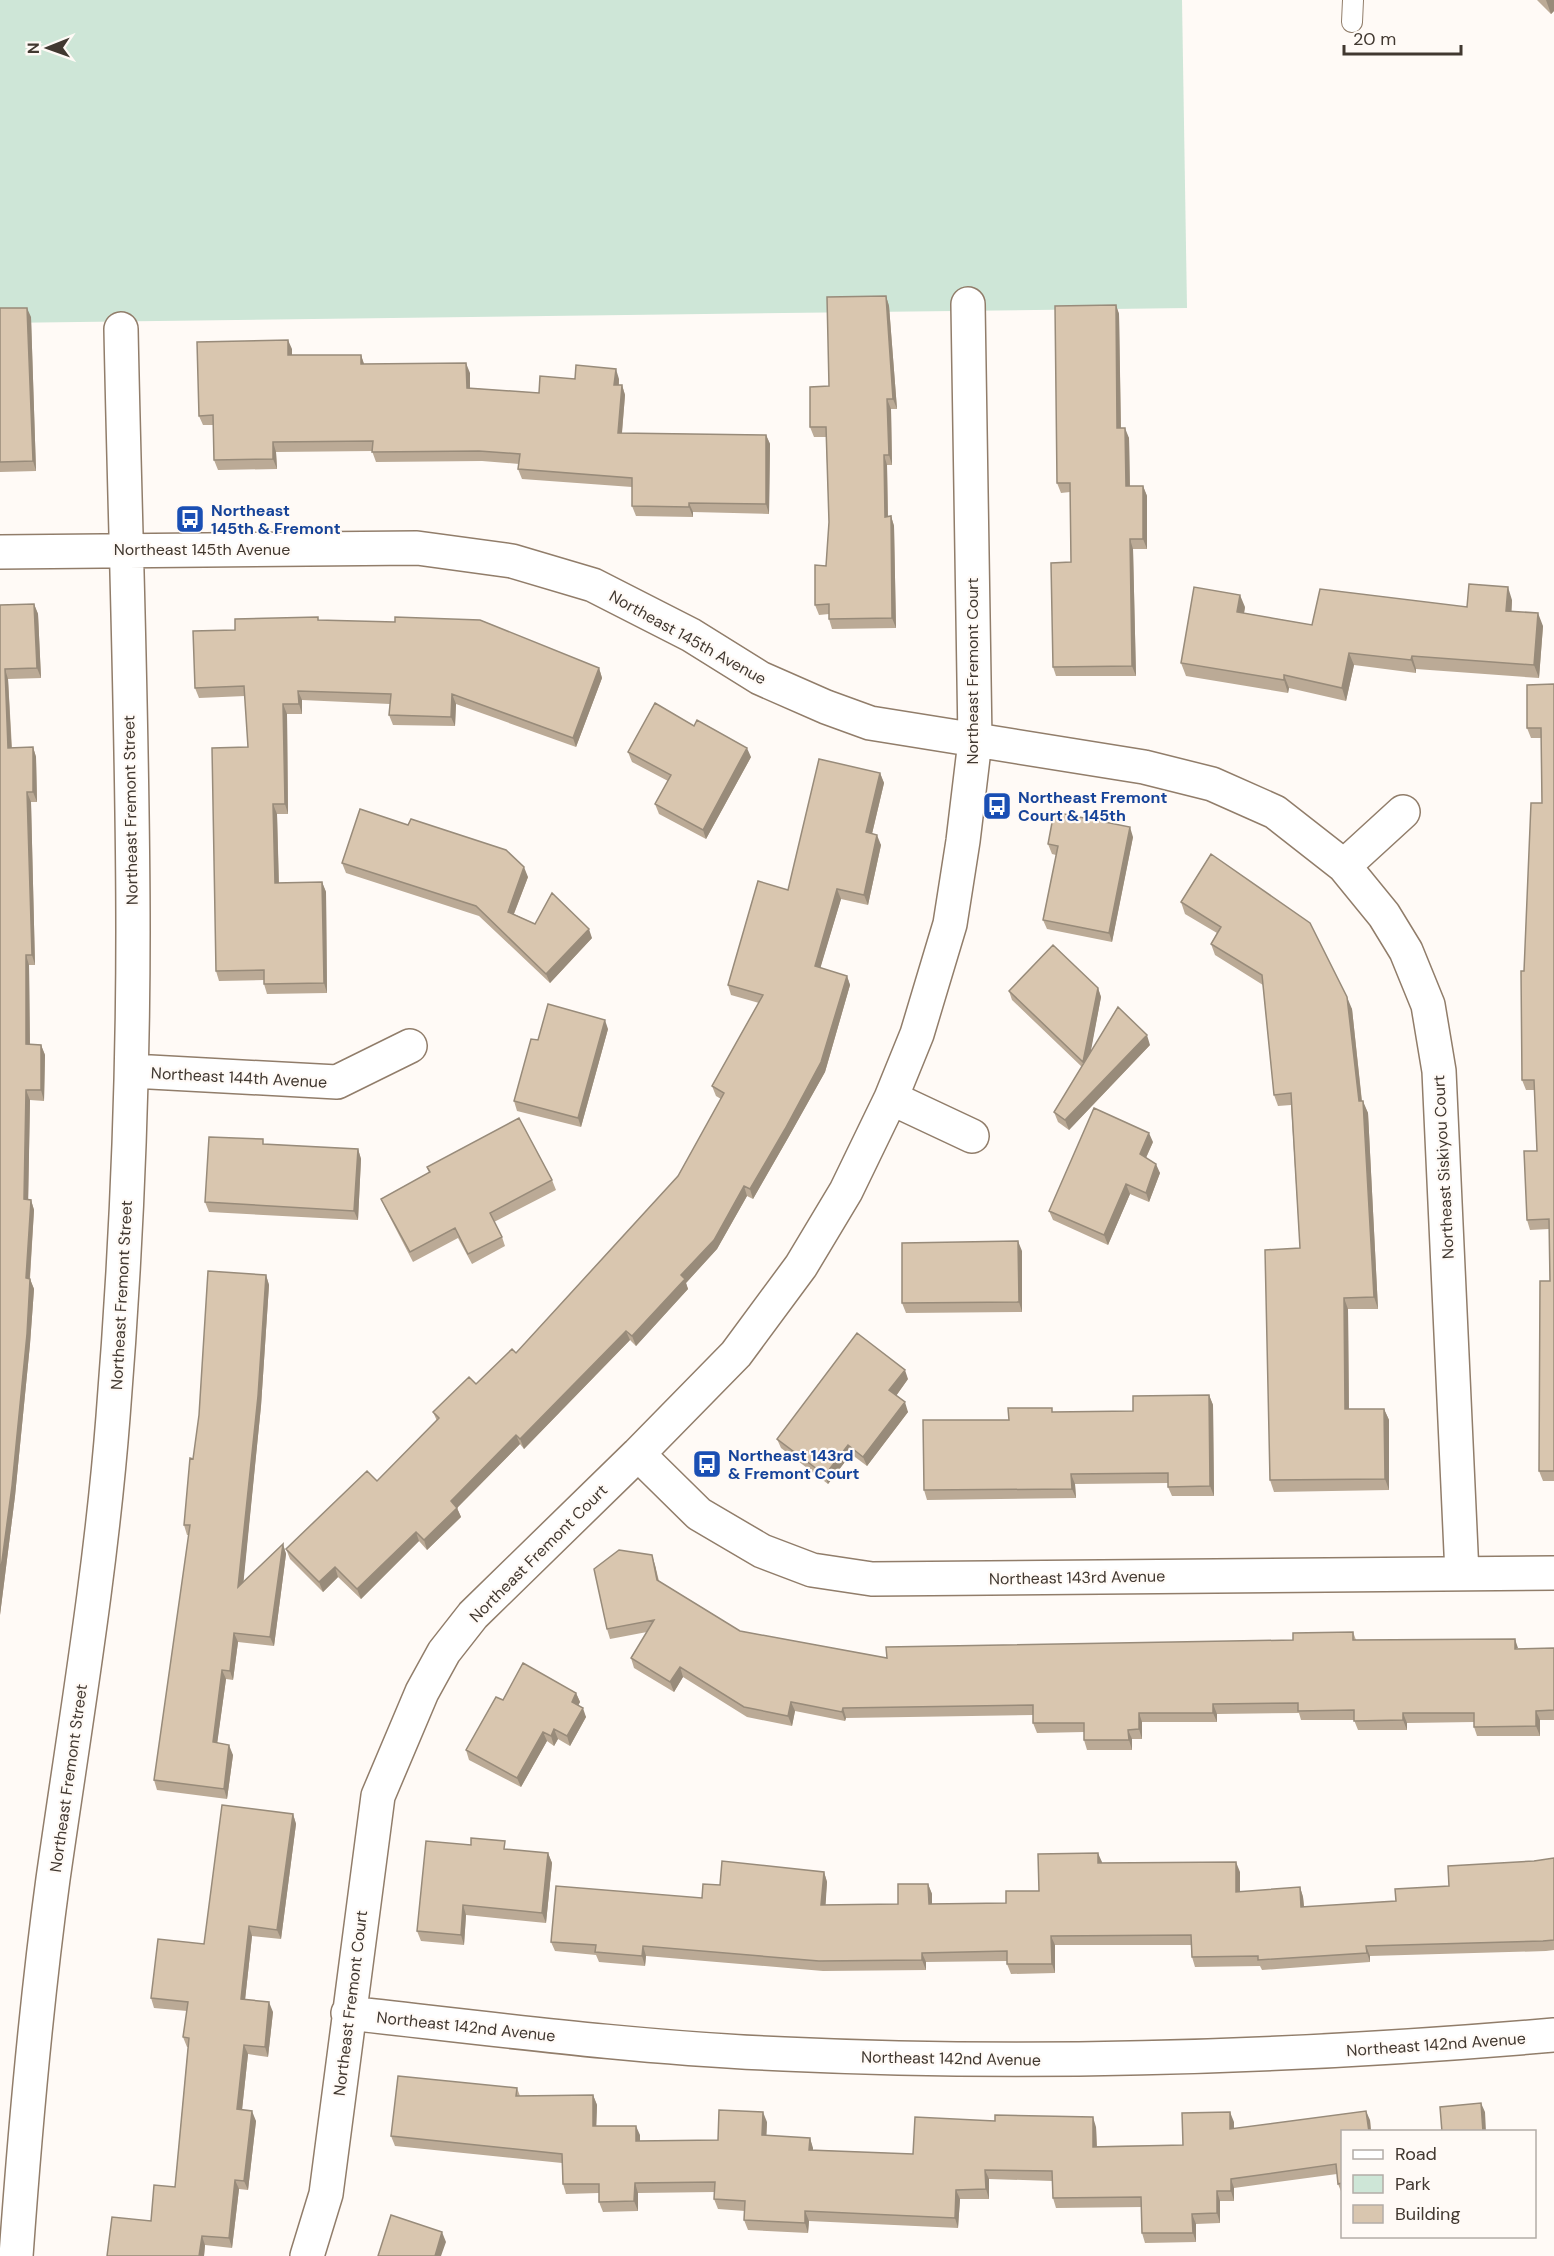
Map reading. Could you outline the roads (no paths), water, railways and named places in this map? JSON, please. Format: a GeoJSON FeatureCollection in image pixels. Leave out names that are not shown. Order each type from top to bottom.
{"type":"FeatureCollection","features":[{"type":"Feature","properties":{"kind":"street","name":"Northeast Fremont Court"},"geometry":{"type":"LineString","coordinates":[[307,2256],[326,2194],[378,1796],[422,1692],[444,1652],[473,1615],[639,1454],[736,1354],[801,1266],[846,1191],[891,1098],[917,1034],[950,924],[975,741],[968,304]]}},
{"type":"Feature","properties":{"kind":"street","name":"Northeast Fremont Street"},"geometry":{"type":"LineString","coordinates":[[16,2256],[37,2009],[97,1576],[112,1432],[123,1283],[132,1071],[133,926],[121,329]]}},
{"type":"Feature","properties":{"kind":"street","name":"Northeast 145th Avenue"},"geometry":{"type":"LineString","coordinates":[[0,552],[125,549],[417,548],[512,561],[593,585],[691,635],[760,678],[826,708],[870,723],[1144,767],[1212,784],[1275,812],[1344,866]]}},
{"type":"Feature","properties":{"kind":"street"},"geometry":{"type":"LineString","coordinates":[[1344,866],[1403,812]]}},
{"type":"Feature","properties":{"kind":"street","name":"Northeast Siskiyou Court"},"geometry":{"type":"LineString","coordinates":[[1344,866],[1384,915],[1406,951],[1428,1005],[1432,1027],[1439,1071],[1462,1574]]}},
{"type":"Feature","properties":{"kind":"street","name":"Northeast 144th Avenue"},"geometry":{"type":"LineString","coordinates":[[132,1071],[337,1082],[410,1046]]}},
{"type":"Feature","properties":{"kind":"street"},"geometry":{"type":"LineString","coordinates":[[891,1098],[972,1136]]}},
{"type":"Feature","properties":{"kind":"street","name":"Northeast 143rd Avenue"},"geometry":{"type":"LineString","coordinates":[[639,1454],[699,1514],[762,1551],[812,1570],[872,1579],[1554,1573]]}},
{"type":"Feature","properties":{"kind":"street","name":"Northeast 142nd Avenue"},"geometry":{"type":"LineString","coordinates":[[348,2013],[558,2036],[781,2054],[1008,2061],[1194,2057],[1402,2048],[1554,2035]]}},
{"type":"Feature","properties":{"kind":"lane"},"geometry":{"type":"LineString","coordinates":[[1352,22],[1353,0]]}},
{"type":"Feature","properties":{"kind":"place","name":"Northeast 145th & Fremont"},"geometry":{"type":"Point","coordinates":[190,519]}},
{"type":"Feature","properties":{"kind":"place","name":"Northeast Fremont Court & 145th"},"geometry":{"type":"Point","coordinates":[997,806]}},
{"type":"Feature","properties":{"kind":"place","name":"Northeast 143rd & Fremont Court"},"geometry":{"type":"Point","coordinates":[707,1464]}}]}
